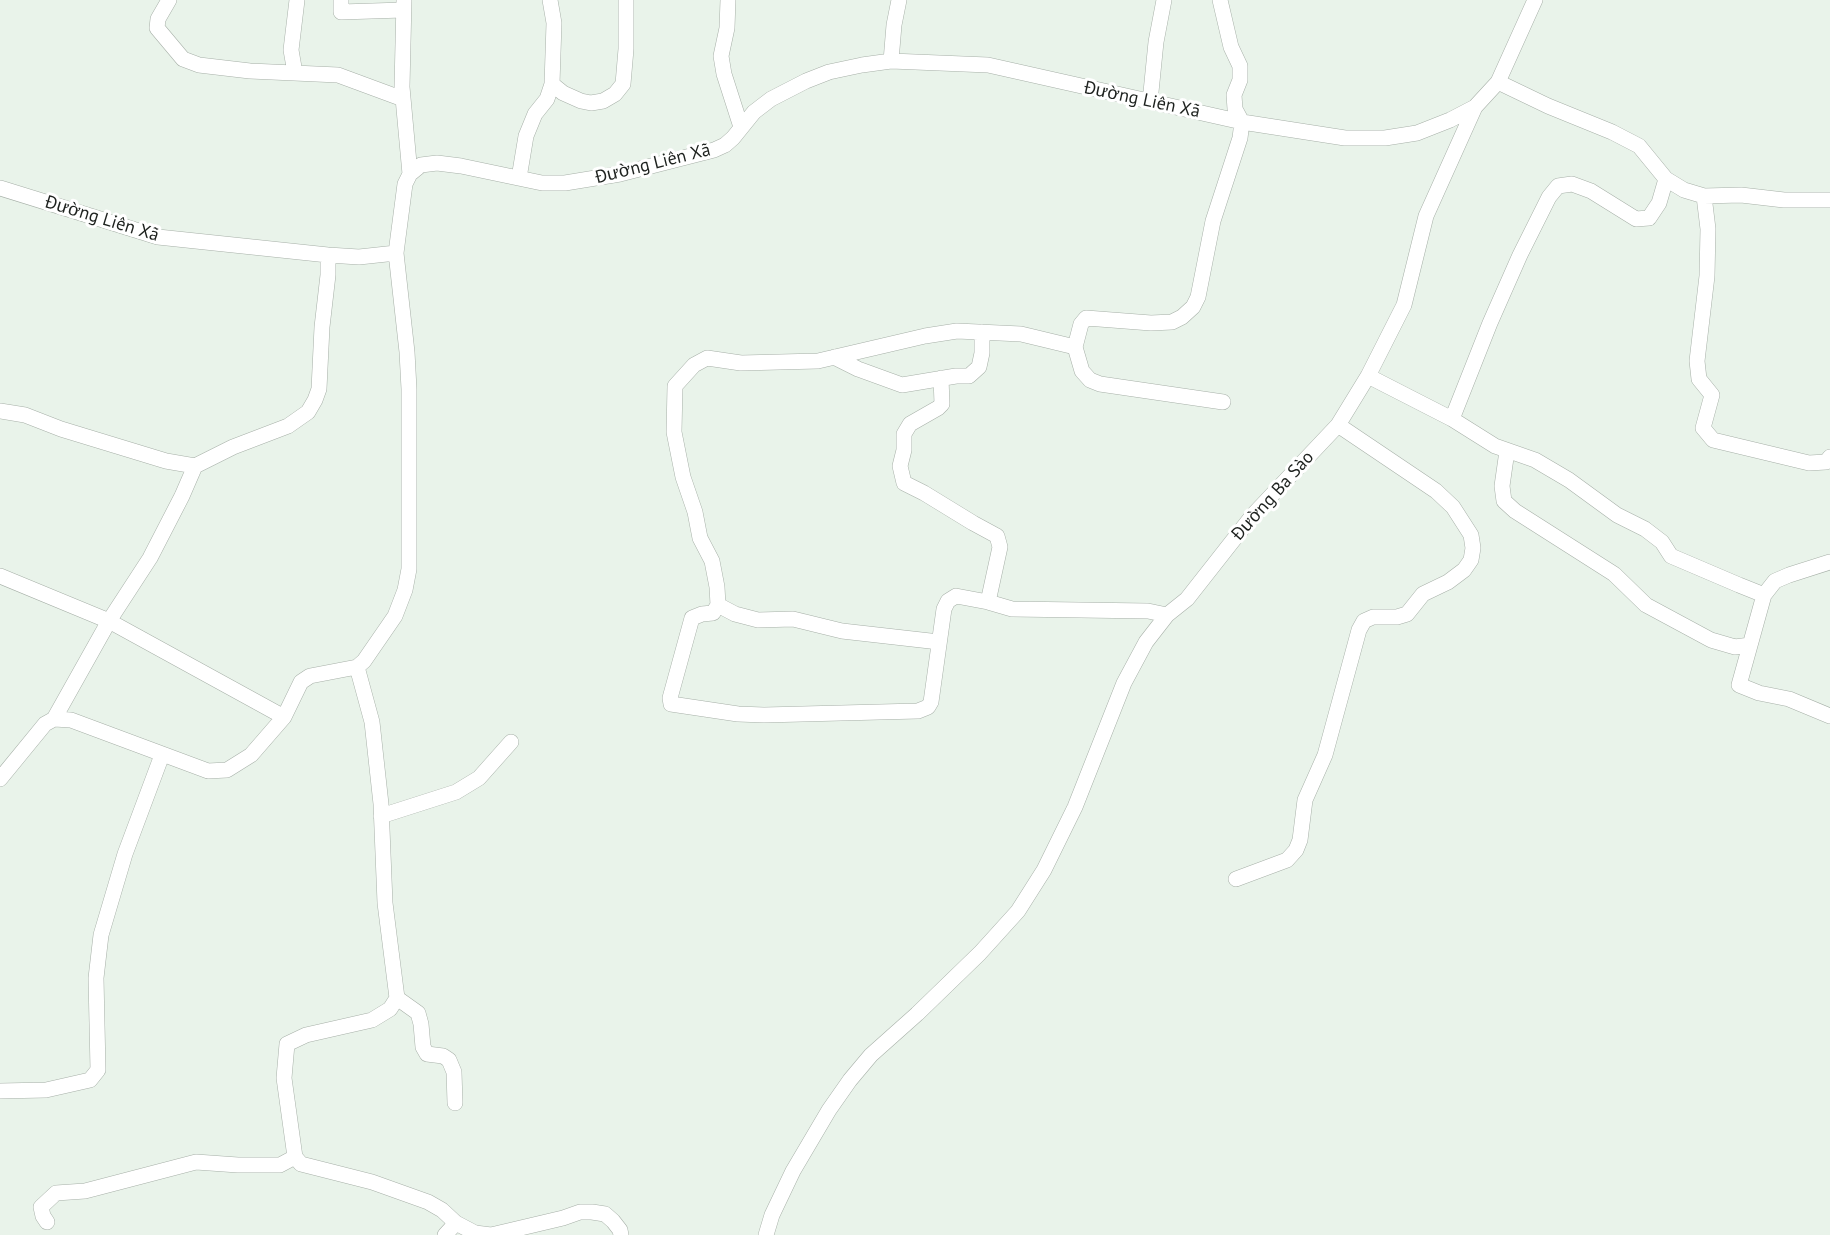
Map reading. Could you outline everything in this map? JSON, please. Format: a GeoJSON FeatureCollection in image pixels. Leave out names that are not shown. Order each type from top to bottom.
{"type":"FeatureCollection","features":[{"type":"Feature","properties":{"kind":"street"},"geometry":{"type":"LineString","coordinates":[[168,0],[158,19],[157,28],[183,58],[199,65],[338,75],[403,99]]}},
{"type":"Feature","properties":{"kind":"street"},"geometry":{"type":"LineString","coordinates":[[295,73],[291,50],[297,0]]}},
{"type":"Feature","properties":{"kind":"street"},"geometry":{"type":"LineString","coordinates":[[54,719],[71,720],[208,771],[227,770],[251,755],[284,717],[301,682],[310,676],[357,667],[370,653],[395,616],[405,590],[409,569],[409,389],[396,253],[405,184],[410,174],[403,99],[404,5],[341,12],[341,0]]}},
{"type":"Feature","properties":{"kind":"street"},"geometry":{"type":"LineString","coordinates":[[519,178],[526,136],[535,114],[547,99],[552,84],[554,23],[550,0]]}},
{"type":"Feature","properties":{"kind":"street"},"geometry":{"type":"LineString","coordinates":[[552,84],[563,93],[580,101],[591,103],[615,94],[623,84],[626,0]]}},
{"type":"Feature","properties":{"kind":"street"},"geometry":{"type":"LineString","coordinates":[[728,0],[727,28],[721,56],[724,74],[741,127]]}},
{"type":"Feature","properties":{"kind":"street"},"geometry":{"type":"LineString","coordinates":[[891,61],[899,0]]}},
{"type":"Feature","properties":{"kind":"street"},"geometry":{"type":"LineString","coordinates":[[1150,102],[1156,42],[1164,0]]}},
{"type":"Feature","properties":{"kind":"street"},"geometry":{"type":"LineString","coordinates":[[1220,0],[1232,47],[1240,66],[1240,80],[1234,95],[1235,109],[1242,122],[1240,138],[1213,221],[1198,297],[1193,308],[1182,317],[1172,321],[1151,323],[1086,318],[1081,324],[1075,347],[1082,371],[1090,380],[1100,384],[1223,402]]}},
{"type":"Feature","properties":{"kind":"street","name":"Đường Liên Xã"},"geometry":{"type":"LineString","coordinates":[[410,174],[421,165],[437,162],[542,183],[565,183],[620,174],[714,150],[733,138],[754,112],[771,99],[806,81],[862,64],[891,61],[988,65],[1242,122],[1346,138],[1385,138],[1417,133],[1475,107],[1498,82],[1535,0]]}},
{"type":"Feature","properties":{"kind":"street"},"geometry":{"type":"LineString","coordinates":[[1498,82],[1640,146],[1666,179],[1684,190],[1704,196],[1741,195],[1784,200],[1830,200]]}},
{"type":"Feature","properties":{"kind":"street","name":"Đường Ba Sào"},"geometry":{"type":"LineString","coordinates":[[766,1235],[772,1215],[793,1171],[829,1110],[850,1080],[871,1055],[918,1014],[980,953],[1018,911],[1044,870],[1075,807],[1124,683],[1146,642],[1167,615],[1187,599],[1253,515],[1338,425],[1368,376],[1404,304],[1426,216],[1475,107]]}},
{"type":"Feature","properties":{"kind":"street"},"geometry":{"type":"LineString","coordinates":[[1452,419],[1520,255],[1549,197],[1558,186],[1572,184],[1590,191],[1636,219],[1649,219],[1659,203],[1666,179]]}},
{"type":"Feature","properties":{"kind":"street","name":"Đường Liên Xã"},"geometry":{"type":"LineString","coordinates":[[0,188],[158,237],[328,255],[359,257],[396,253]]}},
{"type":"Feature","properties":{"kind":"street"},"geometry":{"type":"LineString","coordinates":[[1704,196],[1708,229],[1707,276],[1697,361],[1699,379],[1712,395],[1703,428],[1713,440],[1809,463],[1826,462],[1830,457]]}},
{"type":"Feature","properties":{"kind":"street"},"geometry":{"type":"LineString","coordinates":[[0,411],[24,415],[61,429],[157,458],[195,466],[233,447],[288,426],[302,417],[315,400],[321,376],[322,327],[328,255]]}},
{"type":"Feature","properties":{"kind":"street"},"geometry":{"type":"LineString","coordinates":[[1075,347],[1021,334],[957,331],[925,336],[818,361],[741,363],[707,358],[694,365],[675,386],[674,432],[683,477],[700,538],[712,561],[717,587],[717,605],[713,613],[692,618],[673,685],[671,704],[764,716],[918,711],[928,707],[931,702],[944,609],[948,601],[956,597],[988,602],[1012,609],[1148,611],[1167,615]]}},
{"type":"Feature","properties":{"kind":"street"},"geometry":{"type":"LineString","coordinates":[[834,357],[858,369],[902,385],[969,376],[978,367],[982,353],[982,332]]}},
{"type":"Feature","properties":{"kind":"street"},"geometry":{"type":"LineString","coordinates":[[1368,376],[1452,419],[1495,446],[1535,460],[1569,480],[1617,515],[1653,535],[1662,542],[1671,556],[1764,594]]}},
{"type":"Feature","properties":{"kind":"street"},"geometry":{"type":"LineString","coordinates":[[941,378],[942,404],[910,424],[904,434],[904,450],[900,466],[904,483],[997,536],[1000,547],[988,602]]}},
{"type":"Feature","properties":{"kind":"street"},"geometry":{"type":"LineString","coordinates":[[1236,879],[1287,860],[1296,850],[1300,840],[1305,800],[1324,755],[1359,630],[1364,621],[1373,617],[1398,617],[1407,614],[1424,594],[1448,582],[1464,570],[1471,560],[1473,549],[1471,535],[1454,507],[1436,491],[1338,425]]}},
{"type":"Feature","properties":{"kind":"street"},"geometry":{"type":"LineString","coordinates":[[1507,451],[1502,486],[1504,501],[1515,511],[1614,574],[1646,605],[1710,640],[1735,647],[1750,645]]}},
{"type":"Feature","properties":{"kind":"street"},"geometry":{"type":"LineString","coordinates":[[0,779],[45,724],[54,719],[109,621],[150,558],[195,466]]}},
{"type":"Feature","properties":{"kind":"street"},"geometry":{"type":"LineString","coordinates":[[1830,562],[1775,581],[1764,594],[1739,685],[1759,693],[1790,699],[1830,716]]}},
{"type":"Feature","properties":{"kind":"street"},"geometry":{"type":"LineString","coordinates":[[0,576],[109,621],[284,717]]}},
{"type":"Feature","properties":{"kind":"street"},"geometry":{"type":"LineString","coordinates":[[717,605],[735,614],[758,620],[793,619],[842,632],[939,642]]}},
{"type":"Feature","properties":{"kind":"street"},"geometry":{"type":"LineString","coordinates":[[357,667],[372,722],[386,903],[397,998],[390,1009],[372,1020],[306,1035],[287,1044],[284,1078],[294,1157],[302,1164],[372,1182],[428,1202],[442,1209],[456,1223],[475,1233],[491,1235],[580,1212],[592,1212],[605,1214],[620,1230],[621,1235]]}},
{"type":"Feature","properties":{"kind":"street"},"geometry":{"type":"LineString","coordinates":[[381,816],[456,792],[479,778],[511,742]]}},
{"type":"Feature","properties":{"kind":"street"},"geometry":{"type":"LineString","coordinates":[[0,1091],[46,1090],[90,1080],[98,1070],[96,978],[101,936],[125,854],[162,755]]}},
{"type":"Feature","properties":{"kind":"street"},"geometry":{"type":"LineString","coordinates":[[397,998],[418,1013],[423,1047],[428,1054],[443,1056],[449,1060],[454,1072],[455,1103]]}},
{"type":"Feature","properties":{"kind":"street"},"geometry":{"type":"LineString","coordinates":[[47,1222],[41,1207],[56,1193],[85,1191],[196,1162],[280,1165],[294,1157]]}},
{"type":"Feature","properties":{"kind":"street"},"geometry":{"type":"LineString","coordinates":[[445,1235],[456,1223]]}}]}
